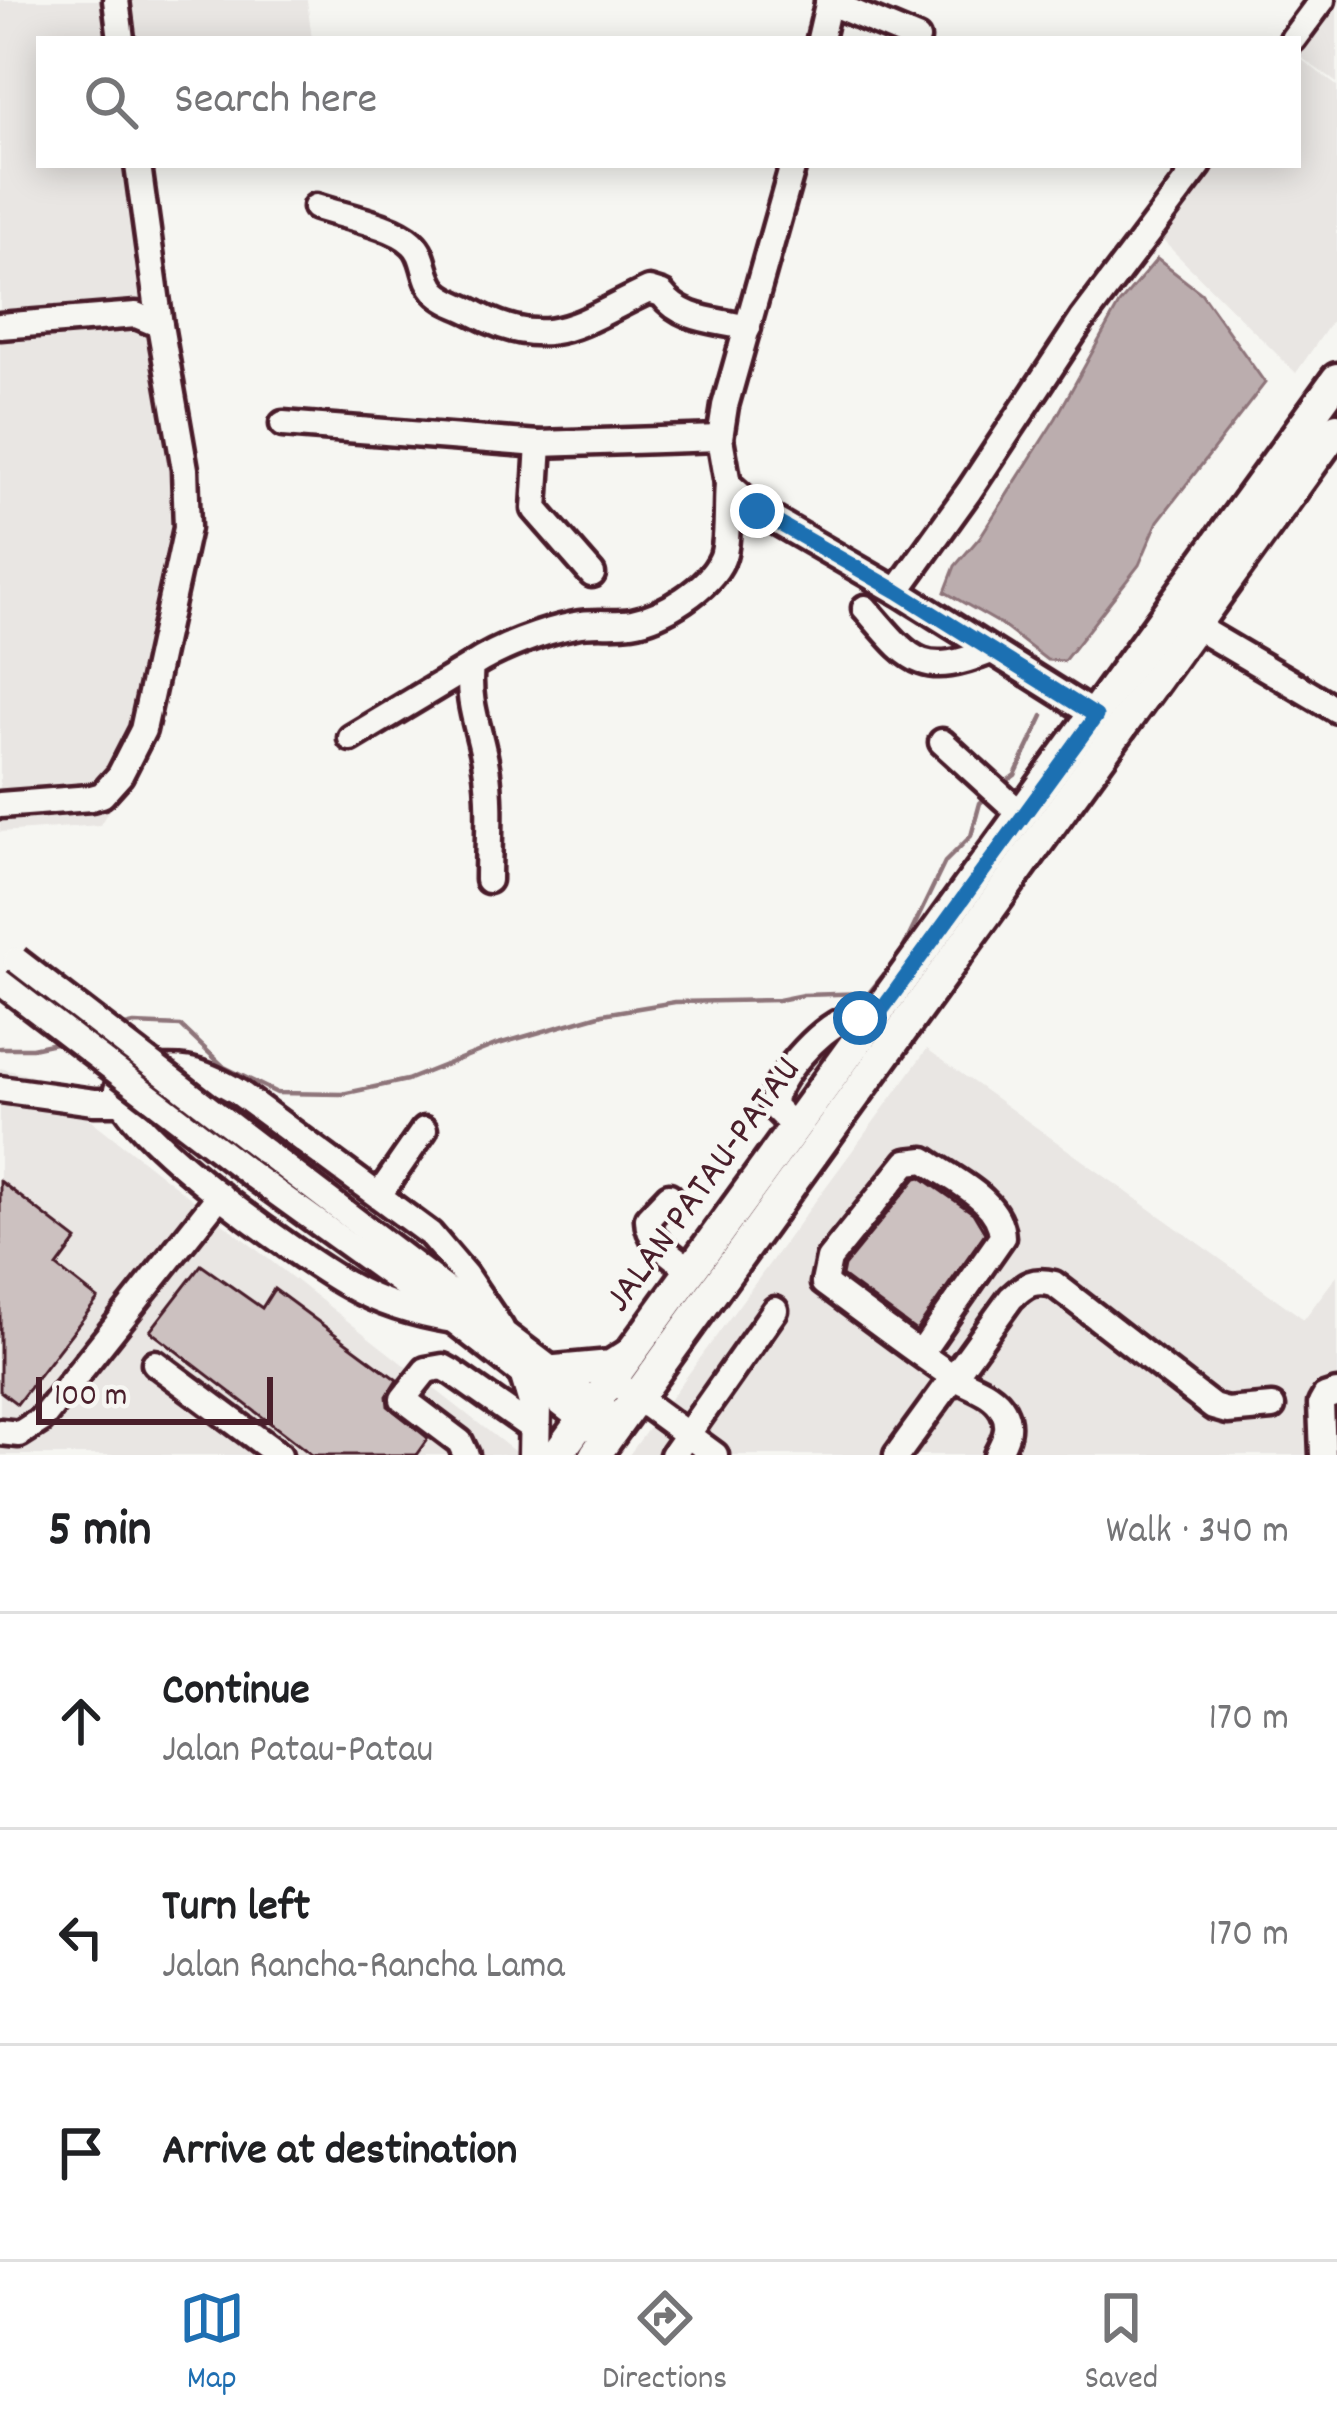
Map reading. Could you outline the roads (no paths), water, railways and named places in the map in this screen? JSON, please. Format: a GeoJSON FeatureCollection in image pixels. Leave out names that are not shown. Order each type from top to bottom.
{"type":"FeatureCollection","features":[{"type":"Feature","properties":{"kind":"main road","name":"JALAN PATAU-PATAU"},"geometry":{"type":"LineString","coordinates":[[607,1417],[633,1353],[1337,379]]}},
{"type":"Feature","properties":{"kind":"main road","name":"JALAN PATAU-PATAU"},"geometry":{"type":"LineString","coordinates":[[557,1455],[607,1417],[1196,627],[1337,428]]}},
{"type":"Feature","properties":{"kind":"main road"},"geometry":{"type":"LineString","coordinates":[[535,1443],[541,1374],[611,1366],[633,1353]]}},
{"type":"Feature","properties":{"kind":"street"},"geometry":{"type":"LineString","coordinates":[[116,0],[121,36]]}},
{"type":"Feature","properties":{"kind":"street"},"geometry":{"type":"LineString","coordinates":[[1295,36],[1322,0]]}},
{"type":"Feature","properties":{"kind":"street"},"geometry":{"type":"LineString","coordinates":[[821,36],[829,1],[910,36]]}},
{"type":"Feature","properties":{"kind":"street"},"geometry":{"type":"LineString","coordinates":[[0,805],[102,795],[120,776],[147,718],[187,528],[185,469],[138,168]]}},
{"type":"Feature","properties":{"kind":"street"},"geometry":{"type":"LineString","coordinates":[[351,738],[493,651],[557,629],[638,621],[670,607],[701,585],[723,557],[728,484],[720,438],[792,168]]}},
{"type":"Feature","properties":{"kind":"street"},"geometry":{"type":"LineString","coordinates":[[897,591],[1082,320],[1197,168]]}},
{"type":"Feature","properties":{"kind":"street"},"geometry":{"type":"LineString","coordinates":[[316,207],[402,235],[417,246],[425,277],[438,295],[502,327],[566,332],[649,290],[690,316],[748,328]]}},
{"type":"Feature","properties":{"kind":"street"},"geometry":{"type":"LineString","coordinates":[[0,326],[136,315],[160,325]]}},
{"type":"Feature","properties":{"kind":"street"},"geometry":{"type":"LineString","coordinates":[[284,424],[539,444],[720,438]]}},
{"type":"Feature","properties":{"kind":"street"},"geometry":{"type":"LineString","coordinates":[[539,444],[535,509],[592,574]]}},
{"type":"Feature","properties":{"kind":"street"},"geometry":{"type":"LineString","coordinates":[[728,484],[757,511],[897,591],[1096,716]]}},
{"type":"Feature","properties":{"kind":"street"},"geometry":{"type":"LineString","coordinates":[[865,608],[915,659],[935,666],[957,664],[991,651]]}},
{"type":"Feature","properties":{"kind":"street"},"geometry":{"type":"LineString","coordinates":[[1196,627],[1337,710]]}},
{"type":"Feature","properties":{"kind":"street"},"geometry":{"type":"LineString","coordinates":[[471,667],[468,687],[487,768],[488,880]]}},
{"type":"Feature","properties":{"kind":"street"},"geometry":{"type":"LineString","coordinates":[[942,742],[1023,816]]}},
{"type":"Feature","properties":{"kind":"street"},"geometry":{"type":"LineString","coordinates":[[8,955],[501,1328]]}},
{"type":"Feature","properties":{"kind":"street"},"geometry":{"type":"LineString","coordinates":[[0,982],[252,1175],[453,1320],[607,1417],[715,1455]]}},
{"type":"Feature","properties":{"kind":"street"},"geometry":{"type":"LineString","coordinates":[[58,1095],[122,1073],[178,1068],[207,1073],[430,1234],[541,1374]]}},
{"type":"Feature","properties":{"kind":"street"},"geometry":{"type":"LineString","coordinates":[[122,1073],[117,1090],[120,1102],[140,1126],[220,1195],[347,1284],[412,1313],[453,1320]]}},
{"type":"Feature","properties":{"kind":"street"},"geometry":{"type":"LineString","coordinates":[[0,1089],[120,1102]]}},
{"type":"Feature","properties":{"kind":"street"},"geometry":{"type":"LineString","coordinates":[[379,1195],[424,1130]]}},
{"type":"Feature","properties":{"kind":"street"},"geometry":{"type":"LineString","coordinates":[[921,1353],[1002,1238],[997,1211],[926,1160],[907,1162],[823,1271],[824,1283],[921,1353],[953,1376],[994,1396],[1008,1433],[997,1455]]}},
{"type":"Feature","properties":{"kind":"street"},"geometry":{"type":"LineString","coordinates":[[0,1432],[19,1434],[41,1420],[220,1195]]}},
{"type":"Feature","properties":{"kind":"street"},"geometry":{"type":"LineString","coordinates":[[669,1196],[648,1218],[648,1230],[692,1271]]}},
{"type":"Feature","properties":{"kind":"street"},"geometry":{"type":"LineString","coordinates":[[897,1455],[1011,1298],[1038,1280],[1054,1284],[1213,1407],[1227,1411],[1272,1407]]}},
{"type":"Feature","properties":{"kind":"street"},"geometry":{"type":"LineString","coordinates":[[681,1445],[776,1310]]}},
{"type":"Feature","properties":{"kind":"street"},"geometry":{"type":"LineString","coordinates":[[155,1363],[279,1455]]}},
{"type":"Feature","properties":{"kind":"street"},"geometry":{"type":"LineString","coordinates":[[466,1455],[460,1442],[403,1399],[426,1370],[442,1367],[535,1443]]}},
{"type":"Feature","properties":{"kind":"street"},"geometry":{"type":"LineString","coordinates":[[1323,1455],[1321,1404],[1337,1393]]}},
{"type":"Feature","properties":{"kind":"waterway"},"geometry":{"type":"LineString","coordinates":[[1000,786],[1015,775],[1043,716]]}},
{"type":"Feature","properties":{"kind":"waterway"},"geometry":{"type":"LineString","coordinates":[[117,1028],[181,1026],[224,1067],[277,1093],[342,1094],[407,1080],[495,1045],[603,1014],[675,1002],[869,993],[901,953],[945,862],[971,836],[980,803],[987,797]]}},
{"type":"Feature","properties":{"kind":"waterway"},"geometry":{"type":"LineString","coordinates":[[0,1048],[60,1042]]}}]}
